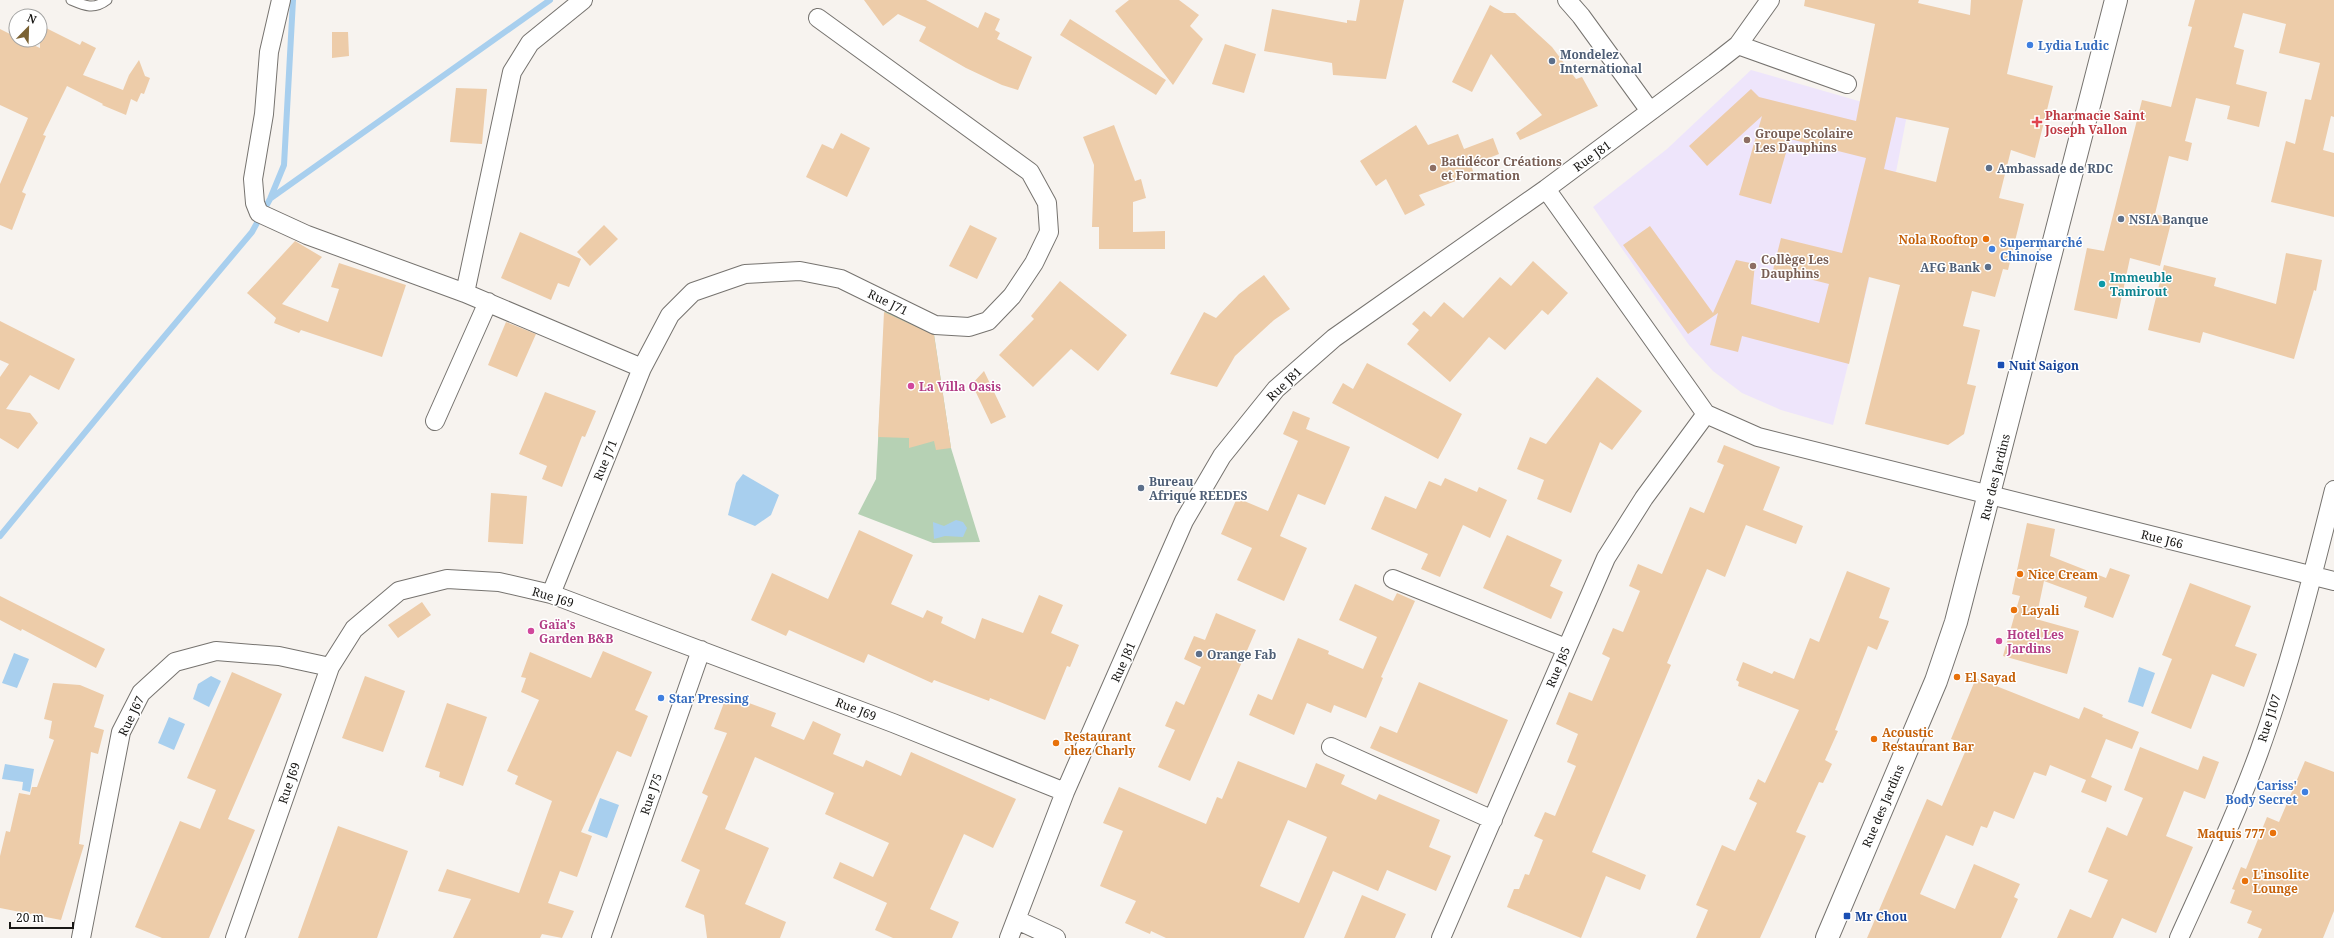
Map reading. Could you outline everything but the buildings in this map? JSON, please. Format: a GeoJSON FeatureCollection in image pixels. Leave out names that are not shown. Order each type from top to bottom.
{"type":"FeatureCollection","features":[{"type":"Feature","properties":{"kind":"main road","name":"Rue des Jardins"},"geometry":{"type":"LineString","coordinates":[[1827,938],[1936,681],[1956,622],[1990,496],[2116,0]]}},
{"type":"Feature","properties":{"kind":"street"},"geometry":{"type":"LineString","coordinates":[[280,0],[269,52],[264,114],[253,179],[257,209],[275,221],[307,235],[488,302],[642,368]]}},
{"type":"Feature","properties":{"kind":"street"},"geometry":{"type":"LineString","coordinates":[[465,293],[512,72],[530,43],[583,0]]}},
{"type":"Feature","properties":{"kind":"street"},"geometry":{"type":"LineString","coordinates":[[1567,0],[1581,16],[1650,111]]}},
{"type":"Feature","properties":{"kind":"street","name":"Rue J81"},"geometry":{"type":"LineString","coordinates":[[1009,938],[1065,792],[1184,521],[1222,456],[1276,388],[1334,338],[1546,189],[1738,45],[1770,0]]}},
{"type":"Feature","properties":{"kind":"street","name":"Rue J71"},"geometry":{"type":"LineString","coordinates":[[550,594],[642,368],[670,315],[694,292],[745,274],[800,271],[841,279],[935,325],[969,327],[988,321],[1012,296],[1034,263],[1049,232],[1047,203],[1030,172],[818,18]]}},
{"type":"Feature","properties":{"kind":"street"},"geometry":{"type":"LineString","coordinates":[[1738,45],[1847,84]]}},
{"type":"Feature","properties":{"kind":"street"},"geometry":{"type":"LineString","coordinates":[[1546,189],[1706,414]]}},
{"type":"Feature","properties":{"kind":"street"},"geometry":{"type":"LineString","coordinates":[[435,421],[488,302]]}},
{"type":"Feature","properties":{"kind":"street","name":"Rue J66"},"geometry":{"type":"LineString","coordinates":[[1706,414],[1758,437],[2334,581]]}},
{"type":"Feature","properties":{"kind":"street","name":"Rue J85"},"geometry":{"type":"LineString","coordinates":[[1441,938],[1606,558],[1644,498],[1706,414]]}},
{"type":"Feature","properties":{"kind":"street","name":"Rue J107"},"geometry":{"type":"LineString","coordinates":[[2179,938],[2233,817],[2259,751],[2312,576],[2334,490]]}},
{"type":"Feature","properties":{"kind":"street","name":"Rue J69"},"geometry":{"type":"LineString","coordinates":[[235,938],[330,667],[354,629],[400,591],[447,579],[499,582],[550,594],[900,726],[1065,792]]}},
{"type":"Feature","properties":{"kind":"street"},"geometry":{"type":"LineString","coordinates":[[1393,579],[1566,648]]}},
{"type":"Feature","properties":{"kind":"street","name":"Rue J75"},"geometry":{"type":"LineString","coordinates":[[601,938],[701,650]]}},
{"type":"Feature","properties":{"kind":"street","name":"Rue J67"},"geometry":{"type":"LineString","coordinates":[[81,938],[121,732],[142,693],[175,662],[216,651],[279,656],[330,667]]}},
{"type":"Feature","properties":{"kind":"street"},"geometry":{"type":"LineString","coordinates":[[1331,747],[1493,820]]}},
{"type":"Feature","properties":{"kind":"street"},"geometry":{"type":"LineString","coordinates":[[1016,920],[1056,938]]}},
{"type":"Feature","properties":{"kind":"lane"},"geometry":{"type":"LineString","coordinates":[[71,0],[86,7],[99,6],[107,0]]}},
{"type":"Feature","properties":{"kind":"shaded area","name":"Collège Les Dauphins"},"geometry":{"type":"Polygon","coordinates":[[[1751,70],[1907,115],[1896,172],[1833,425],[1781,410],[1742,393],[1713,371],[1689,345],[1593,207],[1667,149],[1751,70]]]}},
{"type":"Feature","properties":{"kind":"green space","name":"La Villa Oasis"},"geometry":{"type":"Polygon","coordinates":[[[885,309],[934,334],[951,448],[980,542],[933,543],[858,514],[876,479],[885,309]]]}},
{"type":"Feature","properties":{"kind":"water"},"geometry":{"type":"Polygon","coordinates":[[[743,474],[779,495],[771,515],[755,526],[728,515],[736,483],[743,474]]]}},
{"type":"Feature","properties":{"kind":"water"},"geometry":{"type":"Polygon","coordinates":[[[956,520],[963,522],[967,528],[963,537],[945,536],[934,539],[933,522],[944,526],[956,520]]]}},
{"type":"Feature","properties":{"kind":"water"},"geometry":{"type":"Polygon","coordinates":[[[14,653],[29,659],[17,688],[2,683],[14,653]]]}},
{"type":"Feature","properties":{"kind":"water"},"geometry":{"type":"Polygon","coordinates":[[[2139,667],[2155,673],[2143,707],[2128,702],[2139,667]]]}},
{"type":"Feature","properties":{"kind":"water"},"geometry":{"type":"Polygon","coordinates":[[[211,676],[221,681],[209,707],[193,699],[198,684],[211,676]]]}},
{"type":"Feature","properties":{"kind":"water"},"geometry":{"type":"Polygon","coordinates":[[[169,717],[185,724],[174,750],[158,743],[169,717]]]}},
{"type":"Feature","properties":{"kind":"water"},"geometry":{"type":"Polygon","coordinates":[[[5,764],[34,769],[30,792],[22,790],[23,782],[2,779],[5,764]]]}},
{"type":"Feature","properties":{"kind":"water"},"geometry":{"type":"Polygon","coordinates":[[[600,798],[619,805],[607,838],[588,831],[600,798]]]}},
{"type":"Feature","properties":{"kind":"waterway"},"geometry":{"type":"LineString","coordinates":[[0,536],[252,232],[270,199],[284,165],[293,0]]}},
{"type":"Feature","properties":{"kind":"waterway"},"geometry":{"type":"LineString","coordinates":[[271,198],[550,0]]}},
{"type":"Feature","properties":{"kind":"place","name":"Lydia Ludic"},"geometry":{"type":"Point","coordinates":[2030,45]}},
{"type":"Feature","properties":{"kind":"place","name":"Mondelez International"},"geometry":{"type":"Point","coordinates":[1552,61]}},
{"type":"Feature","properties":{"kind":"place","name":"Pharmacie Saint Joseph Vallon"},"geometry":{"type":"Point","coordinates":[2037,122]}},
{"type":"Feature","properties":{"kind":"place","name":"Groupe Scolaire Les Dauphins"},"geometry":{"type":"Point","coordinates":[1747,140]}},
{"type":"Feature","properties":{"kind":"place","name":"Batidécor Créations et Formation"},"geometry":{"type":"Point","coordinates":[1433,168]}},
{"type":"Feature","properties":{"kind":"place","name":"Ambassade de RDC"},"geometry":{"type":"Point","coordinates":[1989,168]}},
{"type":"Feature","properties":{"kind":"place","name":"NSIA Banque"},"geometry":{"type":"Point","coordinates":[2121,219]}},
{"type":"Feature","properties":{"kind":"place","name":"Nola Rooftop"},"geometry":{"type":"Point","coordinates":[1986,239]}},
{"type":"Feature","properties":{"kind":"place","name":"Supermarché Chinoise"},"geometry":{"type":"Point","coordinates":[1992,249]}},
{"type":"Feature","properties":{"kind":"place","name":"Collège Les Dauphins"},"geometry":{"type":"Point","coordinates":[1753,266]}},
{"type":"Feature","properties":{"kind":"place","name":"AFG Bank"},"geometry":{"type":"Point","coordinates":[1988,267]}},
{"type":"Feature","properties":{"kind":"place","name":"Immeuble Tamirout"},"geometry":{"type":"Point","coordinates":[2102,284]}},
{"type":"Feature","properties":{"kind":"place","name":"Nuit Saigon"},"geometry":{"type":"Point","coordinates":[2001,365]}},
{"type":"Feature","properties":{"kind":"place","name":"La Villa Oasis"},"geometry":{"type":"Point","coordinates":[911,386]}},
{"type":"Feature","properties":{"kind":"place","name":"Bureau Afrique REEDES"},"geometry":{"type":"Point","coordinates":[1141,488]}},
{"type":"Feature","properties":{"kind":"place","name":"Nice Cream"},"geometry":{"type":"Point","coordinates":[2020,574]}},
{"type":"Feature","properties":{"kind":"place","name":"Layali"},"geometry":{"type":"Point","coordinates":[2014,610]}},
{"type":"Feature","properties":{"kind":"place","name":"Gaïa's Garden B&B"},"geometry":{"type":"Point","coordinates":[531,631]}},
{"type":"Feature","properties":{"kind":"place","name":"Hotel Les Jardins"},"geometry":{"type":"Point","coordinates":[1999,641]}},
{"type":"Feature","properties":{"kind":"place","name":"Orange Fab"},"geometry":{"type":"Point","coordinates":[1199,654]}},
{"type":"Feature","properties":{"kind":"place","name":"El Sayad"},"geometry":{"type":"Point","coordinates":[1957,677]}},
{"type":"Feature","properties":{"kind":"place","name":"Star Pressing"},"geometry":{"type":"Point","coordinates":[661,698]}},
{"type":"Feature","properties":{"kind":"place","name":"Acoustic Restaurant Bar"},"geometry":{"type":"Point","coordinates":[1874,739]}},
{"type":"Feature","properties":{"kind":"place","name":"Restaurant chez Charly"},"geometry":{"type":"Point","coordinates":[1056,743]}},
{"type":"Feature","properties":{"kind":"place","name":"Cariss' Body Secret"},"geometry":{"type":"Point","coordinates":[2305,792]}},
{"type":"Feature","properties":{"kind":"place","name":"Maquis 777"},"geometry":{"type":"Point","coordinates":[2273,833]}},
{"type":"Feature","properties":{"kind":"place","name":"L'insolite Lounge"},"geometry":{"type":"Point","coordinates":[2245,881]}},
{"type":"Feature","properties":{"kind":"place","name":"Mr Chou"},"geometry":{"type":"Point","coordinates":[1847,916]}}]}
